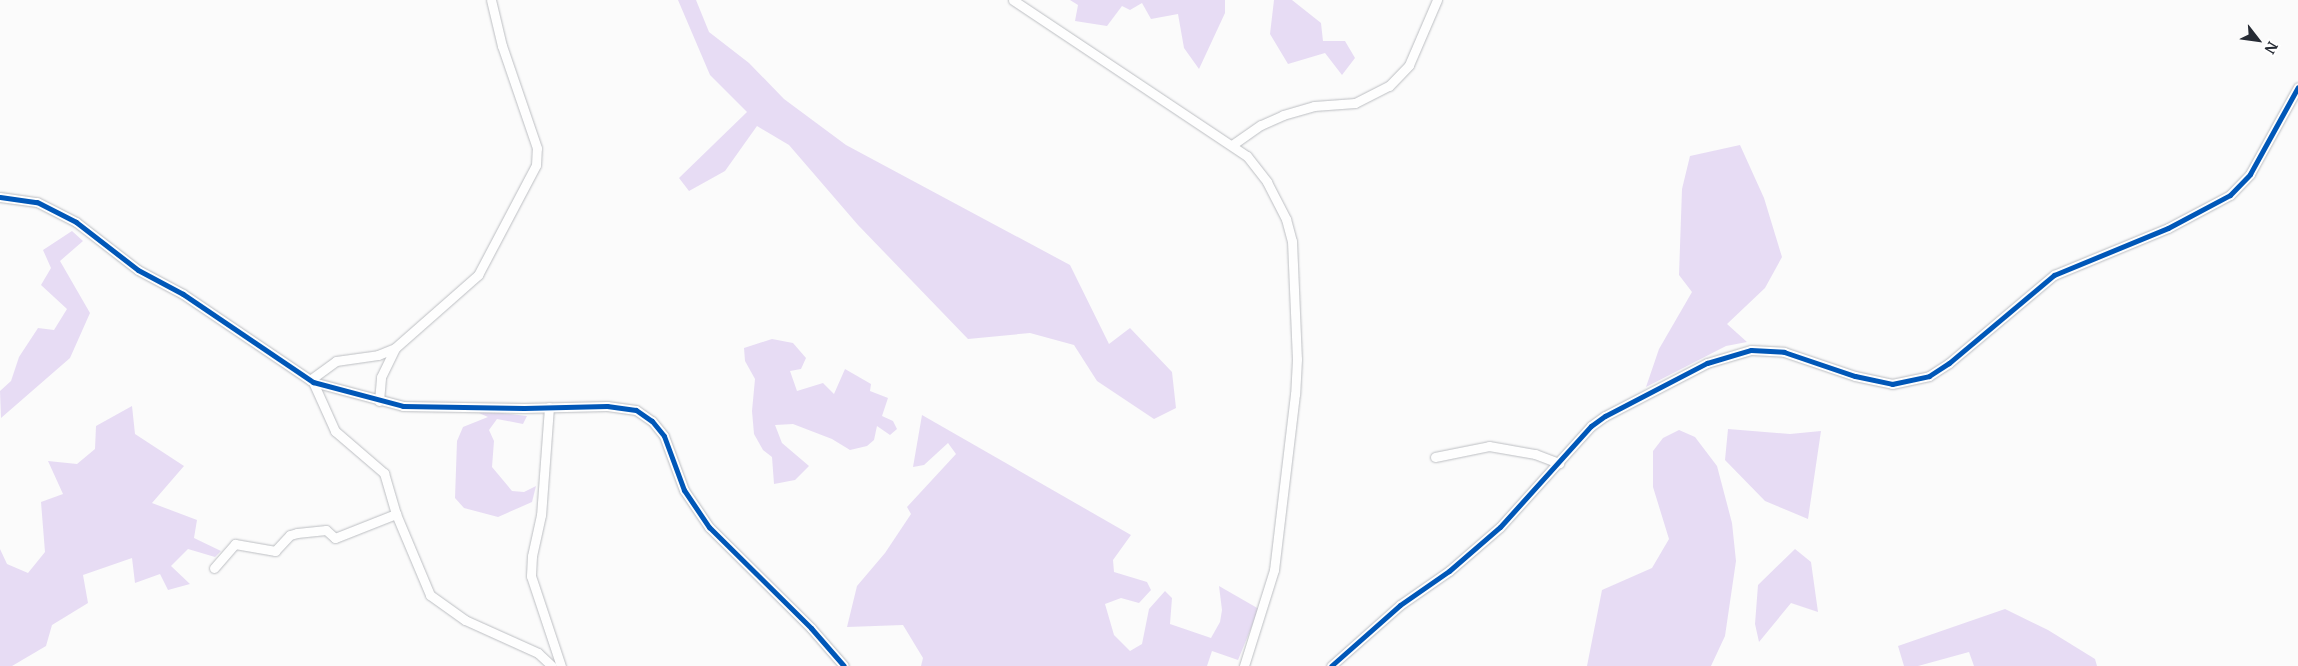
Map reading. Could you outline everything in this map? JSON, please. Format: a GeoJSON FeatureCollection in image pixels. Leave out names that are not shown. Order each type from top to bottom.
{"type":"FeatureCollection","features":[{"type":"Feature","properties":{"kind":"street"},"geometry":{"type":"LineString","coordinates":[[312,381],[336,362],[378,355],[395,348],[478,275],[536,166],[537,148],[502,46],[491,0]]}},
{"type":"Feature","properties":{"kind":"street"},"geometry":{"type":"LineString","coordinates":[[1014,0],[1232,145],[1257,166],[1286,218],[1292,241],[1297,351],[1280,537],[1266,604],[1244,666]]}},
{"type":"Feature","properties":{"kind":"street"},"geometry":{"type":"LineString","coordinates":[[1232,145],[1261,125],[1283,115],[1314,106],[1355,103],[1389,86],[1409,65],[1438,0]]}},
{"type":"Feature","properties":{"kind":"street"},"geometry":{"type":"LineString","coordinates":[[1331,666],[1400,605],[1449,571],[1500,527],[1590,426],[1606,416],[1707,363],[1734,353],[1764,349],[1784,352],[1855,376],[1892,384],[1929,376],[1948,363],[2054,276],[2168,228],[2230,195],[2250,174],[2298,86]]}},
{"type":"Feature","properties":{"kind":"street"},"geometry":{"type":"LineString","coordinates":[[0,197],[37,202],[76,222],[138,270],[183,294],[312,381],[379,401],[403,406],[627,407],[652,421],[664,436],[684,490],[709,527],[811,628],[844,666]]}},
{"type":"Feature","properties":{"kind":"street"},"geometry":{"type":"LineString","coordinates":[[379,401],[381,376],[395,348]]}},
{"type":"Feature","properties":{"kind":"street"},"geometry":{"type":"LineString","coordinates":[[312,381],[335,431],[384,473],[396,514],[430,595],[465,620],[538,653],[552,666]]}},
{"type":"Feature","properties":{"kind":"street"},"geometry":{"type":"LineString","coordinates":[[549,407],[541,515],[532,556],[531,576],[561,666]]}},
{"type":"Feature","properties":{"kind":"street"},"geometry":{"type":"LineString","coordinates":[[1435,456],[1489,446],[1559,462]]}},
{"type":"Feature","properties":{"kind":"street"},"geometry":{"type":"LineString","coordinates":[[214,568],[235,544],[274,551],[290,535],[326,530],[335,538],[396,514]]}},
{"type":"Feature","properties":{"kind":"shaded area"},"geometry":{"type":"Polygon","coordinates":[[[678,0],[696,0],[709,32],[749,63],[784,99],[846,145],[1070,265],[1109,344],[1130,328],[1172,372],[1176,408],[1154,419],[1097,381],[1074,345],[1030,333],[968,339],[858,225],[789,145],[757,126],[725,171],[689,191],[679,178],[747,112],[710,75],[678,0]]]}},
{"type":"Feature","properties":{"kind":"shaded area"},"geometry":{"type":"Polygon","coordinates":[[[1070,0],[1225,0],[1225,13],[1199,69],[1184,48],[1178,14],[1151,19],[1142,3],[1130,10],[1122,6],[1107,26],[1075,21],[1078,5],[1070,0]]]}},
{"type":"Feature","properties":{"kind":"shaded area"},"geometry":{"type":"Polygon","coordinates":[[[1274,0],[1292,0],[1321,23],[1323,41],[1345,41],[1355,58],[1342,75],[1325,53],[1288,64],[1270,34],[1274,0]]]}},
{"type":"Feature","properties":{"kind":"shaded area"},"geometry":{"type":"Polygon","coordinates":[[[1740,145],[1764,198],[1782,257],[1765,288],[1727,324],[1747,342],[1726,346],[1646,387],[1659,349],[1692,292],[1679,275],[1682,189],[1690,156],[1740,145]]]}},
{"type":"Feature","properties":{"kind":"shaded area"},"geometry":{"type":"Polygon","coordinates":[[[72,231],[83,241],[60,261],[90,313],[70,358],[1,418],[0,391],[11,381],[19,357],[38,328],[54,330],[67,309],[41,285],[51,268],[43,250],[72,231]]]}},
{"type":"Feature","properties":{"kind":"shaded area"},"geometry":{"type":"Polygon","coordinates":[[[772,339],[793,343],[806,358],[801,369],[790,371],[797,391],[823,383],[834,394],[845,369],[871,384],[870,391],[888,398],[882,416],[893,421],[897,429],[890,435],[877,426],[874,440],[867,446],[850,450],[832,439],[793,424],[775,425],[782,443],[809,466],[795,480],[774,484],[772,457],[763,450],[754,434],[752,411],[755,379],[745,361],[744,348],[772,339]]]}},
{"type":"Feature","properties":{"kind":"shaded area"},"geometry":{"type":"Polygon","coordinates":[[[132,406],[135,434],[184,466],[152,503],[197,520],[194,538],[221,551],[215,557],[188,549],[171,566],[190,584],[168,590],[160,574],[135,583],[132,558],[83,575],[88,603],[52,625],[46,646],[12,666],[0,666],[0,549],[7,564],[28,573],[45,552],[41,502],[63,494],[48,461],[77,464],[95,449],[96,426],[132,406]]]}},
{"type":"Feature","properties":{"kind":"shaded area"},"geometry":{"type":"Polygon","coordinates":[[[487,411],[527,416],[523,424],[497,419],[489,430],[494,441],[492,467],[512,491],[524,492],[536,486],[532,502],[498,517],[464,508],[455,498],[457,441],[463,427],[488,417],[479,413],[487,411]]]}},
{"type":"Feature","properties":{"kind":"shaded area"},"geometry":{"type":"Polygon","coordinates":[[[922,415],[1131,535],[1113,560],[1114,572],[1147,582],[1151,590],[1139,603],[1121,598],[1105,604],[1114,635],[1130,651],[1142,644],[1149,609],[1165,591],[1172,598],[1170,624],[1211,638],[1220,622],[1222,610],[1219,586],[1259,609],[1238,660],[1212,651],[1207,666],[921,666],[923,658],[903,625],[847,627],[857,586],[885,553],[911,514],[907,507],[956,454],[948,443],[924,465],[913,467],[922,415]]]}},
{"type":"Feature","properties":{"kind":"shaded area"},"geometry":{"type":"Polygon","coordinates":[[[1728,429],[1790,434],[1821,431],[1808,519],[1765,501],[1725,460],[1728,429]]]}},
{"type":"Feature","properties":{"kind":"shaded area"},"geometry":{"type":"Polygon","coordinates":[[[1679,430],[1695,437],[1717,466],[1732,523],[1736,561],[1725,636],[1711,666],[1587,666],[1602,590],[1652,568],[1669,539],[1653,487],[1653,451],[1663,438],[1679,430]]]}},
{"type":"Feature","properties":{"kind":"shaded area"},"geometry":{"type":"Polygon","coordinates":[[[1795,549],[1811,562],[1818,612],[1791,603],[1759,642],[1755,624],[1758,585],[1795,549]]]}},
{"type":"Feature","properties":{"kind":"shaded area"},"geometry":{"type":"Polygon","coordinates":[[[2005,609],[2048,630],[2095,659],[2097,666],[1974,666],[1969,652],[1918,666],[1904,666],[1898,646],[2005,609]]]}},
{"type":"Feature","properties":{"kind":"cycle path"},"geometry":{"type":"LineString","coordinates":[[1331,666],[1400,605],[1449,571],[1500,527],[1591,426],[1605,416],[1707,363],[1751,350],[1784,352],[1855,376],[1892,384],[1929,376],[1949,363],[2054,275],[2168,228],[2230,195],[2250,174],[2298,87]]}},
{"type":"Feature","properties":{"kind":"cycle path"},"geometry":{"type":"LineString","coordinates":[[0,197],[37,202],[76,222],[138,270],[183,294],[313,382],[403,406],[524,408],[607,406],[636,410],[652,421],[664,436],[684,490],[709,527],[811,628],[844,666]]}}]}
